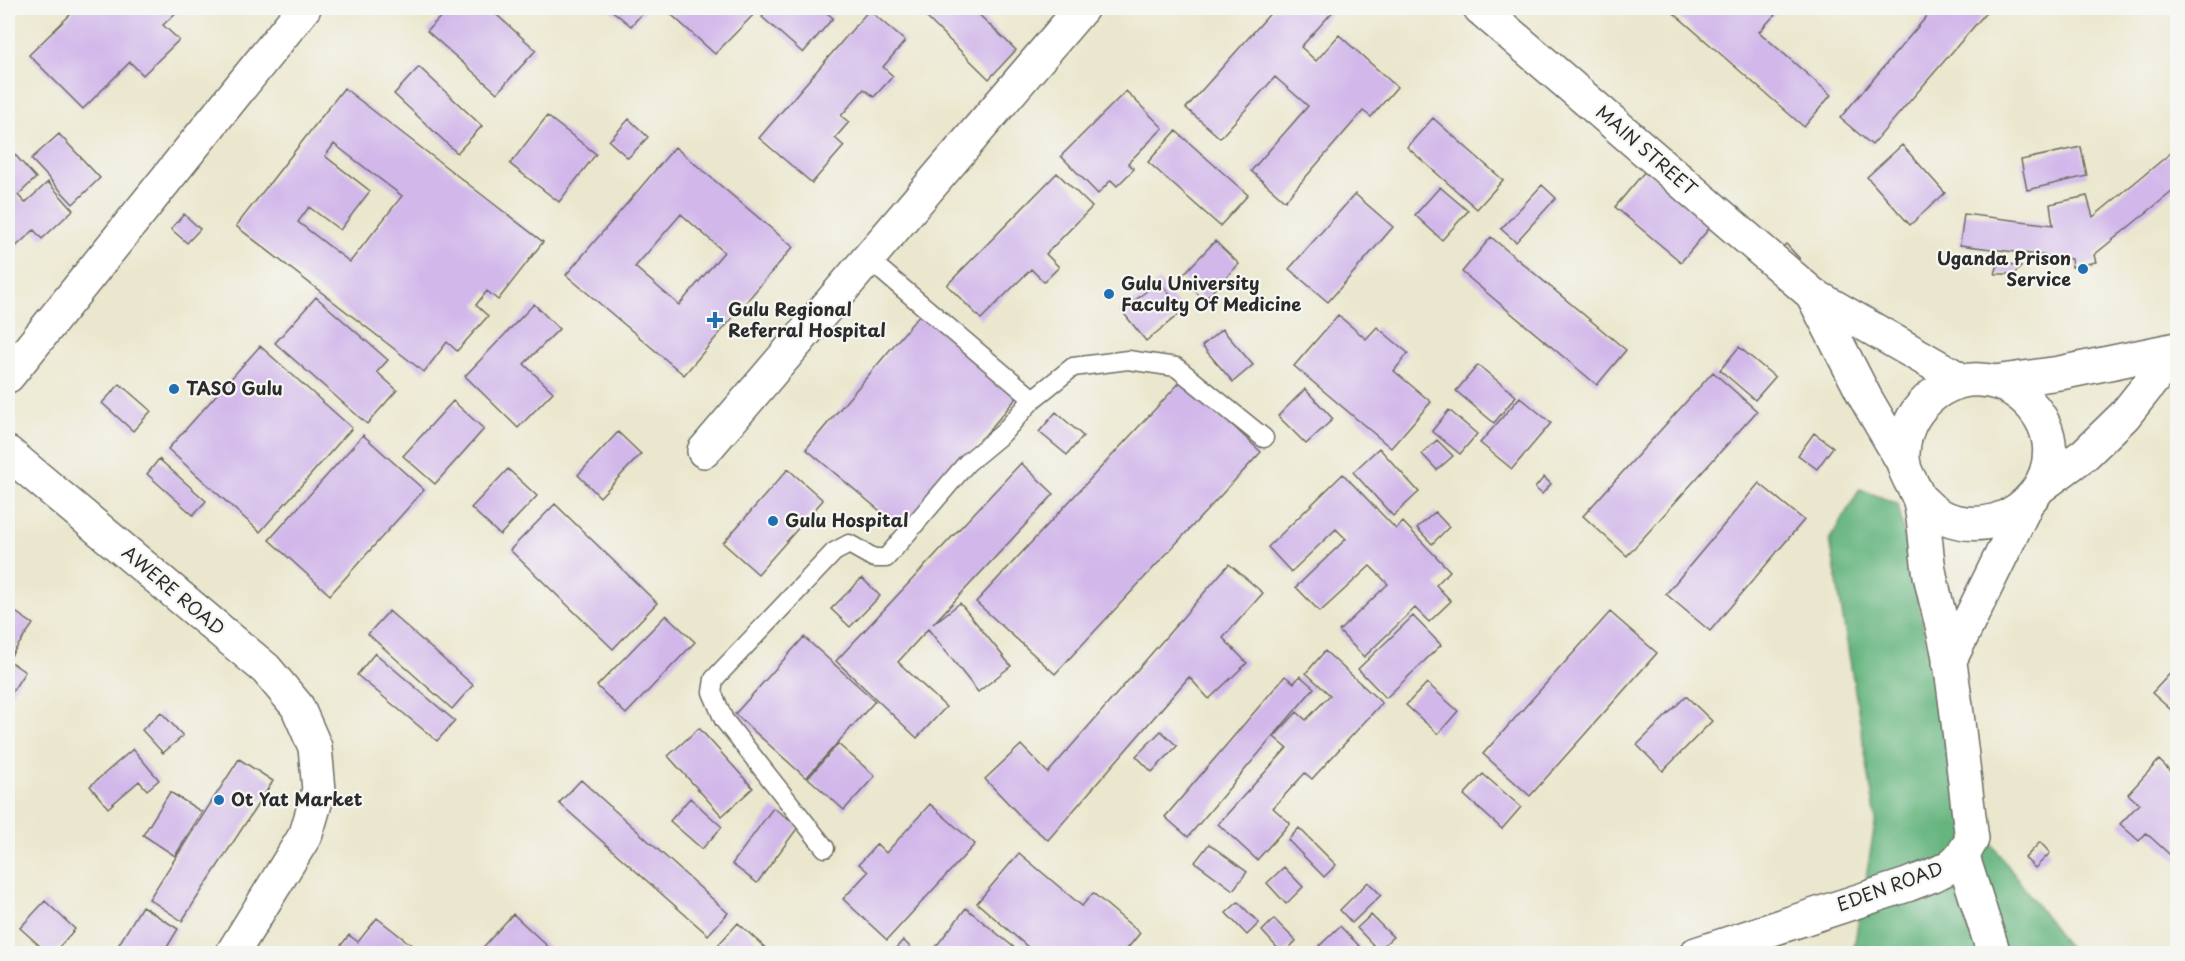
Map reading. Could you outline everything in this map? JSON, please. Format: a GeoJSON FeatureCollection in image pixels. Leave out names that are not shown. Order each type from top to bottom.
{"type":"FeatureCollection","features":[{"type":"Feature","properties":{"kind":"street"},"geometry":{"type":"LineString","coordinates":[[8,376],[304,8]]}},
{"type":"Feature","properties":{"kind":"street"},"geometry":{"type":"LineString","coordinates":[[704,451],[1082,8]]}},
{"type":"Feature","properties":{"kind":"street","name":"MAIN STREET"},"geometry":{"type":"LineString","coordinates":[[1480,8],[1812,294]]}},
{"type":"Feature","properties":{"kind":"street"},"geometry":{"type":"LineString","coordinates":[[1812,294],[1979,381],[2018,392],[2037,411],[2048,435],[2049,462],[1949,662]]}},
{"type":"Feature","properties":{"kind":"street"},"geometry":{"type":"LineString","coordinates":[[1812,294],[1865,397],[1904,464],[1909,482],[1919,498],[1941,517],[1969,525],[1999,522],[2085,454],[2124,416],[2177,348]]}},
{"type":"Feature","properties":{"kind":"street"},"geometry":{"type":"LineString","coordinates":[[1904,464],[1904,442],[1911,420],[1924,402],[1942,388],[1979,381],[2060,373],[2177,348]]}},
{"type":"Feature","properties":{"kind":"street","name":"AWERE ROAD"},"geometry":{"type":"LineString","coordinates":[[8,453],[266,669],[297,706],[315,747],[318,790],[306,834],[232,954]]}},
{"type":"Feature","properties":{"kind":"street","name":"EDEN ROAD"},"geometry":{"type":"LineString","coordinates":[[1696,954],[1941,872],[1963,857],[1972,839],[1949,662],[1930,573],[1919,498]]}},
{"type":"Feature","properties":{"kind":"street"},"geometry":{"type":"LineString","coordinates":[[1963,857],[1994,954]]}},
{"type":"Feature","properties":{"kind":"lane"},"geometry":{"type":"LineString","coordinates":[[868,259],[1033,399]]}},
{"type":"Feature","properties":{"kind":"lane"},"geometry":{"type":"LineString","coordinates":[[825,848],[724,720],[712,692],[714,679],[834,552],[849,544],[874,558],[886,558],[967,463],[1002,434],[1033,399],[1073,367],[1128,360],[1176,367],[1264,438]]}},
{"type":"Feature","properties":{"kind":"green space"},"geometry":{"type":"Polygon","coordinates":[[[1860,489],[1898,504],[1958,798],[2072,953],[1853,953],[1876,819],[1830,539],[1860,489]]]}},
{"type":"Feature","properties":{"kind":"building"},"geometry":{"type":"Polygon","coordinates":[[[77,8],[181,8],[163,25],[179,40],[143,75],[130,62],[83,109],[29,55],[77,8]]]}},
{"type":"Feature","properties":{"kind":"building"},"geometry":{"type":"Polygon","coordinates":[[[449,8],[489,8],[536,50],[497,93],[427,31],[449,8]]]}},
{"type":"Feature","properties":{"kind":"building"},"geometry":{"type":"Polygon","coordinates":[[[609,8],[647,8],[631,26],[609,8]]]}},
{"type":"Feature","properties":{"kind":"building"},"geometry":{"type":"Polygon","coordinates":[[[664,8],[760,8],[715,54],[664,8]]]}},
{"type":"Feature","properties":{"kind":"building"},"geometry":{"type":"Polygon","coordinates":[[[770,8],[821,8],[833,18],[803,53],[762,17],[770,8]]]}},
{"type":"Feature","properties":{"kind":"building"},"geometry":{"type":"Polygon","coordinates":[[[933,8],[972,8],[1016,50],[989,79],[925,16],[933,8]]]}},
{"type":"Feature","properties":{"kind":"building"},"geometry":{"type":"Polygon","coordinates":[[[1275,8],[1336,8],[1301,47],[1316,61],[1339,35],[1397,87],[1371,117],[1363,111],[1285,201],[1251,171],[1308,106],[1275,77],[1220,138],[1186,108],[1275,8]]]}},
{"type":"Feature","properties":{"kind":"building"},"geometry":{"type":"Polygon","coordinates":[[[1668,8],[1781,8],[1759,32],[1831,95],[1804,127],[1668,8]]]}},
{"type":"Feature","properties":{"kind":"building"},"geometry":{"type":"Polygon","coordinates":[[[1934,8],[1990,8],[1872,145],[1840,118],[1934,8]]]}},
{"type":"Feature","properties":{"kind":"building"},"geometry":{"type":"Polygon","coordinates":[[[869,10],[905,41],[883,67],[893,76],[874,97],[864,89],[841,116],[849,122],[835,138],[844,146],[812,183],[759,138],[869,10]]]}},
{"type":"Feature","properties":{"kind":"building"},"geometry":{"type":"Polygon","coordinates":[[[419,67],[482,126],[457,153],[394,94],[419,67]]]}},
{"type":"Feature","properties":{"kind":"building"},"geometry":{"type":"Polygon","coordinates":[[[344,88],[543,242],[498,300],[487,291],[476,305],[488,316],[457,351],[447,342],[424,372],[236,226],[344,88]],[[334,144],[325,156],[370,191],[340,230],[309,207],[298,222],[350,262],[402,196],[334,144]]]}},
{"type":"Feature","properties":{"kind":"building"},"geometry":{"type":"Polygon","coordinates":[[[1126,91],[1163,128],[1128,163],[1134,169],[1117,186],[1111,180],[1098,194],[1061,156],[1126,91]]]}},
{"type":"Feature","properties":{"kind":"building"},"geometry":{"type":"Polygon","coordinates":[[[547,116],[596,154],[559,202],[510,164],[547,116]]]}},
{"type":"Feature","properties":{"kind":"building"},"geometry":{"type":"Polygon","coordinates":[[[1433,118],[1503,180],[1477,209],[1407,147],[1433,118]]]}},
{"type":"Feature","properties":{"kind":"building"},"geometry":{"type":"Polygon","coordinates":[[[629,119],[648,137],[628,158],[609,141],[629,119]]]}},
{"type":"Feature","properties":{"kind":"building"},"geometry":{"type":"Polygon","coordinates":[[[1176,131],[1248,195],[1220,226],[1148,162],[1176,131]]]}},
{"type":"Feature","properties":{"kind":"building"},"geometry":{"type":"Polygon","coordinates":[[[59,134],[100,178],[73,204],[31,159],[59,134]]]}},
{"type":"Feature","properties":{"kind":"building"},"geometry":{"type":"Polygon","coordinates":[[[1902,145],[1945,193],[1910,225],[1867,177],[1902,145]]]}},
{"type":"Feature","properties":{"kind":"building"},"geometry":{"type":"Polygon","coordinates":[[[8,147],[36,178],[18,195],[25,203],[48,182],[73,210],[42,239],[34,230],[12,250],[8,245],[8,147]]]}},
{"type":"Feature","properties":{"kind":"building"},"geometry":{"type":"Polygon","coordinates":[[[675,147],[793,247],[684,375],[566,275],[675,147]],[[681,214],[635,267],[679,305],[724,252],[681,214]]]}},
{"type":"Feature","properties":{"kind":"building"},"geometry":{"type":"Polygon","coordinates":[[[2081,147],[2087,176],[2027,190],[2021,160],[2081,147]]]}},
{"type":"Feature","properties":{"kind":"building"},"geometry":{"type":"Polygon","coordinates":[[[2178,147],[2178,187],[2094,255],[2096,262],[2072,267],[2071,259],[1960,245],[1964,214],[2053,225],[2050,204],[2087,196],[2093,217],[2178,147]]]}},
{"type":"Feature","properties":{"kind":"building"},"geometry":{"type":"Polygon","coordinates":[[[1646,170],[1712,225],[1681,262],[1615,207],[1646,170]]]}},
{"type":"Feature","properties":{"kind":"building"},"geometry":{"type":"Polygon","coordinates":[[[1057,173],[1092,207],[1046,254],[1059,267],[1044,282],[1031,269],[981,319],[947,285],[1057,173]]]}},
{"type":"Feature","properties":{"kind":"building"},"geometry":{"type":"Polygon","coordinates":[[[1542,185],[1556,198],[1516,242],[1501,229],[1542,185]]]}},
{"type":"Feature","properties":{"kind":"building"},"geometry":{"type":"Polygon","coordinates":[[[1440,187],[1468,211],[1442,240],[1415,215],[1440,187]]]}},
{"type":"Feature","properties":{"kind":"building"},"geometry":{"type":"Polygon","coordinates":[[[1355,194],[1393,227],[1328,302],[1289,269],[1355,194]]]}},
{"type":"Feature","properties":{"kind":"building"},"geometry":{"type":"Polygon","coordinates":[[[184,214],[200,229],[187,243],[171,229],[184,214]]]}},
{"type":"Feature","properties":{"kind":"building"},"geometry":{"type":"Polygon","coordinates":[[[1491,237],[1626,350],[1597,385],[1462,272],[1491,237]]]}},
{"type":"Feature","properties":{"kind":"building"},"geometry":{"type":"Polygon","coordinates":[[[1215,241],[1239,264],[1204,300],[1181,277],[1215,241]]]}},
{"type":"Feature","properties":{"kind":"building"},"geometry":{"type":"Polygon","coordinates":[[[1786,244],[1800,259],[1791,266],[1778,251],[1786,244]]]}},
{"type":"Feature","properties":{"kind":"building"},"geometry":{"type":"Polygon","coordinates":[[[1999,261],[2021,267],[2014,274],[1995,274],[1999,261]]]}},
{"type":"Feature","properties":{"kind":"building"},"geometry":{"type":"Polygon","coordinates":[[[1159,281],[1183,311],[1146,341],[1122,311],[1159,281]]]}},
{"type":"Feature","properties":{"kind":"building"},"geometry":{"type":"Polygon","coordinates":[[[316,297],[388,360],[377,372],[397,390],[367,424],[275,343],[316,297]]]}},
{"type":"Feature","properties":{"kind":"building"},"geometry":{"type":"Polygon","coordinates":[[[534,304],[559,329],[524,364],[553,392],[518,428],[465,376],[534,304]]]}},
{"type":"Feature","properties":{"kind":"building"},"geometry":{"type":"Polygon","coordinates":[[[921,313],[1019,395],[904,531],[806,449],[921,313]]]}},
{"type":"Feature","properties":{"kind":"building"},"geometry":{"type":"Polygon","coordinates":[[[1338,315],[1366,339],[1377,327],[1408,353],[1394,371],[1431,402],[1391,448],[1294,366],[1338,315]]]}},
{"type":"Feature","properties":{"kind":"building"},"geometry":{"type":"Polygon","coordinates":[[[1222,329],[1253,365],[1233,382],[1202,346],[1222,329]]]}},
{"type":"Feature","properties":{"kind":"building"},"geometry":{"type":"Polygon","coordinates":[[[260,346],[352,428],[260,532],[168,449],[260,346]]]}},
{"type":"Feature","properties":{"kind":"building"},"geometry":{"type":"Polygon","coordinates":[[[1739,347],[1775,377],[1755,400],[1720,370],[1739,347]]]}},
{"type":"Feature","properties":{"kind":"building"},"geometry":{"type":"Polygon","coordinates":[[[1478,365],[1516,396],[1494,423],[1456,391],[1478,365]]]}},
{"type":"Feature","properties":{"kind":"building"},"geometry":{"type":"Polygon","coordinates":[[[1713,372],[1757,411],[1627,556],[1583,516],[1713,372]]]}},
{"type":"Feature","properties":{"kind":"building"},"geometry":{"type":"Polygon","coordinates":[[[1183,379],[1261,452],[1055,674],[976,602],[1183,379]]]}},
{"type":"Feature","properties":{"kind":"building"},"geometry":{"type":"Polygon","coordinates":[[[120,384],[151,411],[133,431],[102,403],[120,384]]]}},
{"type":"Feature","properties":{"kind":"building"},"geometry":{"type":"Polygon","coordinates":[[[1305,389],[1333,419],[1306,444],[1278,416],[1305,389]]]}},
{"type":"Feature","properties":{"kind":"building"},"geometry":{"type":"Polygon","coordinates":[[[1520,397],[1551,423],[1512,469],[1480,443],[1520,397]]]}},
{"type":"Feature","properties":{"kind":"building"},"geometry":{"type":"Polygon","coordinates":[[[453,401],[484,429],[435,484],[403,456],[453,401]]]}},
{"type":"Feature","properties":{"kind":"building"},"geometry":{"type":"Polygon","coordinates":[[[1449,410],[1477,434],[1460,454],[1432,431],[1449,410]]]}},
{"type":"Feature","properties":{"kind":"building"},"geometry":{"type":"Polygon","coordinates":[[[1056,412],[1083,436],[1067,455],[1039,432],[1056,412]]]}},
{"type":"Feature","properties":{"kind":"building"},"geometry":{"type":"Polygon","coordinates":[[[618,432],[641,454],[600,497],[578,475],[618,432]]]}},
{"type":"Feature","properties":{"kind":"building"},"geometry":{"type":"Polygon","coordinates":[[[1814,433],[1833,447],[1817,469],[1798,455],[1814,433]]]}},
{"type":"Feature","properties":{"kind":"building"},"geometry":{"type":"Polygon","coordinates":[[[363,435],[424,490],[330,595],[269,540],[363,435]]]}},
{"type":"Feature","properties":{"kind":"building"},"geometry":{"type":"Polygon","coordinates":[[[1437,440],[1453,456],[1437,470],[1422,454],[1437,440]]]}},
{"type":"Feature","properties":{"kind":"building"},"geometry":{"type":"Polygon","coordinates":[[[1379,448],[1419,492],[1393,516],[1353,472],[1379,448]]]}},
{"type":"Feature","properties":{"kind":"building"},"geometry":{"type":"Polygon","coordinates":[[[159,459],[206,501],[193,515],[147,474],[159,459]]]}},
{"type":"Feature","properties":{"kind":"building"},"geometry":{"type":"Polygon","coordinates":[[[1021,463],[1054,494],[933,624],[960,603],[1011,666],[978,692],[928,629],[898,662],[946,707],[917,738],[836,661],[1021,463]]]}},
{"type":"Feature","properties":{"kind":"building"},"geometry":{"type":"Polygon","coordinates":[[[508,469],[537,496],[500,535],[471,508],[508,469]]]}},
{"type":"Feature","properties":{"kind":"building","name":"Gulu Hospital"},"geometry":{"type":"Polygon","coordinates":[[[788,469],[823,500],[758,574],[723,543],[788,469]]]}},
{"type":"Feature","properties":{"kind":"building"},"geometry":{"type":"Polygon","coordinates":[[[1343,474],[1396,529],[1403,522],[1450,571],[1436,585],[1451,601],[1429,622],[1415,608],[1364,657],[1339,631],[1388,584],[1370,566],[1320,612],[1296,587],[1346,539],[1336,529],[1291,572],[1268,547],[1343,474]]]}},
{"type":"Feature","properties":{"kind":"building"},"geometry":{"type":"Polygon","coordinates":[[[1544,477],[1551,484],[1542,494],[1535,488],[1544,477]]]}},
{"type":"Feature","properties":{"kind":"building"},"geometry":{"type":"Polygon","coordinates":[[[1759,483],[1804,520],[1710,631],[1666,594],[1759,483]]]}},
{"type":"Feature","properties":{"kind":"building"},"geometry":{"type":"Polygon","coordinates":[[[555,504],[657,603],[613,649],[510,550],[555,504]]]}},
{"type":"Feature","properties":{"kind":"building"},"geometry":{"type":"Polygon","coordinates":[[[1435,512],[1449,527],[1432,544],[1417,528],[1435,512]]]}},
{"type":"Feature","properties":{"kind":"building"},"geometry":{"type":"Polygon","coordinates":[[[1229,564],[1263,593],[1223,638],[1247,663],[1209,699],[1189,677],[1048,840],[1026,822],[985,779],[1021,745],[1048,773],[1229,564]]]}},
{"type":"Feature","properties":{"kind":"building"},"geometry":{"type":"Polygon","coordinates":[[[862,578],[880,596],[850,627],[831,609],[862,578]]]}},
{"type":"Feature","properties":{"kind":"building"},"geometry":{"type":"Polygon","coordinates":[[[8,607],[33,624],[8,660],[8,607]]]}},
{"type":"Feature","properties":{"kind":"building"},"geometry":{"type":"Polygon","coordinates":[[[389,611],[473,685],[452,709],[368,634],[389,611]]]}},
{"type":"Feature","properties":{"kind":"building"},"geometry":{"type":"Polygon","coordinates":[[[1610,612],[1657,653],[1530,796],[1483,754],[1610,612]]]}},
{"type":"Feature","properties":{"kind":"building"},"geometry":{"type":"Polygon","coordinates":[[[666,615],[695,642],[626,714],[597,686],[666,615]]]}},
{"type":"Feature","properties":{"kind":"building"},"geometry":{"type":"Polygon","coordinates":[[[1413,616],[1441,645],[1386,698],[1358,669],[1413,616]]]}},
{"type":"Feature","properties":{"kind":"building"},"geometry":{"type":"Polygon","coordinates":[[[804,637],[875,701],[806,778],[735,714],[804,637]]]}},
{"type":"Feature","properties":{"kind":"building"},"geometry":{"type":"Polygon","coordinates":[[[1325,651],[1382,703],[1312,779],[1305,773],[1273,808],[1290,823],[1257,860],[1218,824],[1287,748],[1274,737],[1297,712],[1306,720],[1330,695],[1306,673],[1325,651]]]}},
{"type":"Feature","properties":{"kind":"building"},"geometry":{"type":"Polygon","coordinates":[[[375,653],[455,721],[437,741],[357,675],[375,653]]]}},
{"type":"Feature","properties":{"kind":"building"},"geometry":{"type":"Polygon","coordinates":[[[8,660],[25,672],[8,698],[8,660]]]}},
{"type":"Feature","properties":{"kind":"building"},"geometry":{"type":"Polygon","coordinates":[[[2178,665],[2178,716],[2152,693],[2178,665]]]}},
{"type":"Feature","properties":{"kind":"building"},"geometry":{"type":"Polygon","coordinates":[[[1285,676],[1294,683],[1300,676],[1314,688],[1188,837],[1165,817],[1285,676]]]}},
{"type":"Feature","properties":{"kind":"building"},"geometry":{"type":"Polygon","coordinates":[[[1427,683],[1458,711],[1438,734],[1406,705],[1427,683]]]}},
{"type":"Feature","properties":{"kind":"building"},"geometry":{"type":"Polygon","coordinates":[[[1686,696],[1712,721],[1663,771],[1637,745],[1686,696]]]}},
{"type":"Feature","properties":{"kind":"building"},"geometry":{"type":"Polygon","coordinates":[[[161,712],[183,736],[163,753],[142,730],[161,712]]]}},
{"type":"Feature","properties":{"kind":"building"},"geometry":{"type":"Polygon","coordinates":[[[699,728],[753,788],[722,816],[668,756],[699,728]]]}},
{"type":"Feature","properties":{"kind":"building"},"geometry":{"type":"Polygon","coordinates":[[[1161,731],[1177,746],[1152,772],[1136,756],[1161,731]]]}},
{"type":"Feature","properties":{"kind":"building"},"geometry":{"type":"Polygon","coordinates":[[[838,744],[875,776],[844,810],[808,778],[838,744]]]}},
{"type":"Feature","properties":{"kind":"building"},"geometry":{"type":"Polygon","coordinates":[[[133,749],[159,780],[147,790],[139,781],[108,808],[90,786],[133,749]]]}},
{"type":"Feature","properties":{"kind":"building"},"geometry":{"type":"Polygon","coordinates":[[[239,759],[273,781],[182,921],[149,899],[239,759]]]}},
{"type":"Feature","properties":{"kind":"building"},"geometry":{"type":"Polygon","coordinates":[[[2159,760],[2174,775],[2178,772],[2178,862],[2146,833],[2139,841],[2120,824],[2139,804],[2128,794],[2159,760]]]}},
{"type":"Feature","properties":{"kind":"building"},"geometry":{"type":"Polygon","coordinates":[[[1483,774],[1521,807],[1502,829],[1464,795],[1483,774]]]}},
{"type":"Feature","properties":{"kind":"building"},"geometry":{"type":"Polygon","coordinates":[[[581,780],[728,913],[708,935],[559,803],[581,780]]]}},
{"type":"Feature","properties":{"kind":"building"},"geometry":{"type":"Polygon","coordinates":[[[170,792],[202,812],[175,856],[143,835],[170,792]]]}},
{"type":"Feature","properties":{"kind":"building"},"geometry":{"type":"Polygon","coordinates":[[[690,798],[722,827],[702,849],[670,821],[690,798]]]}},
{"type":"Feature","properties":{"kind":"building"},"geometry":{"type":"Polygon","coordinates":[[[930,804],[975,844],[887,940],[843,899],[868,872],[859,864],[877,844],[886,853],[930,804]]]}},
{"type":"Feature","properties":{"kind":"building"},"geometry":{"type":"Polygon","coordinates":[[[773,808],[799,826],[757,883],[732,864],[773,808]]]}},
{"type":"Feature","properties":{"kind":"building"},"geometry":{"type":"Polygon","coordinates":[[[1299,828],[1336,865],[1324,877],[1288,840],[1299,828]]]}},
{"type":"Feature","properties":{"kind":"building"},"geometry":{"type":"Polygon","coordinates":[[[2040,842],[2050,853],[2035,868],[2025,858],[2040,842]]]}},
{"type":"Feature","properties":{"kind":"building"},"geometry":{"type":"Polygon","coordinates":[[[1209,844],[1247,872],[1233,890],[1195,862],[1209,844]]]}},
{"type":"Feature","properties":{"kind":"building"},"geometry":{"type":"Polygon","coordinates":[[[1019,853],[1082,906],[1093,893],[1140,933],[1123,954],[1036,954],[977,903],[1019,853]]]}},
{"type":"Feature","properties":{"kind":"building"},"geometry":{"type":"Polygon","coordinates":[[[1284,867],[1303,887],[1286,904],[1267,883],[1284,867]]]}},
{"type":"Feature","properties":{"kind":"building"},"geometry":{"type":"Polygon","coordinates":[[[1368,882],[1381,895],[1352,923],[1340,910],[1368,882]]]}},
{"type":"Feature","properties":{"kind":"building"},"geometry":{"type":"Polygon","coordinates":[[[45,901],[75,929],[53,954],[49,954],[20,928],[45,901]]]}},
{"type":"Feature","properties":{"kind":"building"},"geometry":{"type":"Polygon","coordinates":[[[1238,902],[1259,923],[1247,935],[1226,913],[1238,902]]]}},
{"type":"Feature","properties":{"kind":"building"},"geometry":{"type":"Polygon","coordinates":[[[142,906],[178,929],[163,954],[113,954],[142,906]]]}},
{"type":"Feature","properties":{"kind":"building"},"geometry":{"type":"Polygon","coordinates":[[[966,908],[1022,954],[930,954],[966,908]]]}},
{"type":"Feature","properties":{"kind":"building"},"geometry":{"type":"Polygon","coordinates":[[[513,914],[556,954],[477,954],[513,914]]]}},
{"type":"Feature","properties":{"kind":"building"},"geometry":{"type":"Polygon","coordinates":[[[1371,915],[1393,937],[1378,950],[1357,928],[1371,915]]]}},
{"type":"Feature","properties":{"kind":"building"},"geometry":{"type":"Polygon","coordinates":[[[377,918],[414,947],[409,954],[334,954],[349,935],[358,942],[377,918]]]}},
{"type":"Feature","properties":{"kind":"building"},"geometry":{"type":"Polygon","coordinates":[[[1274,919],[1296,941],[1283,954],[1262,931],[1274,919]]]}},
{"type":"Feature","properties":{"kind":"building"},"geometry":{"type":"Polygon","coordinates":[[[738,923],[772,954],[727,954],[718,945],[738,923]]]}},
{"type":"Feature","properties":{"kind":"building"},"geometry":{"type":"Polygon","coordinates":[[[1340,926],[1367,954],[1311,954],[1340,926]]]}},
{"type":"Feature","properties":{"kind":"building"},"geometry":{"type":"Polygon","coordinates":[[[903,940],[917,954],[891,954],[903,940]]]}},
{"type":"Feature","properties":{"kind":"place","name":"Uganda Prison Service"},"geometry":{"type":"Point","coordinates":[2083,269]}},
{"type":"Feature","properties":{"kind":"place","name":"Gulu University Faculty Of Medicine"},"geometry":{"type":"Point","coordinates":[1109,294]}},
{"type":"Feature","properties":{"kind":"place","name":"Gulu Regional Referral Hospital"},"geometry":{"type":"Point","coordinates":[715,320]}},
{"type":"Feature","properties":{"kind":"place","name":"TASO Gulu"},"geometry":{"type":"Point","coordinates":[174,389]}},
{"type":"Feature","properties":{"kind":"place","name":"Gulu Hospital"},"geometry":{"type":"Point","coordinates":[773,521]}},
{"type":"Feature","properties":{"kind":"place","name":"Ot Yat Market"},"geometry":{"type":"Point","coordinates":[219,800]}}]}
